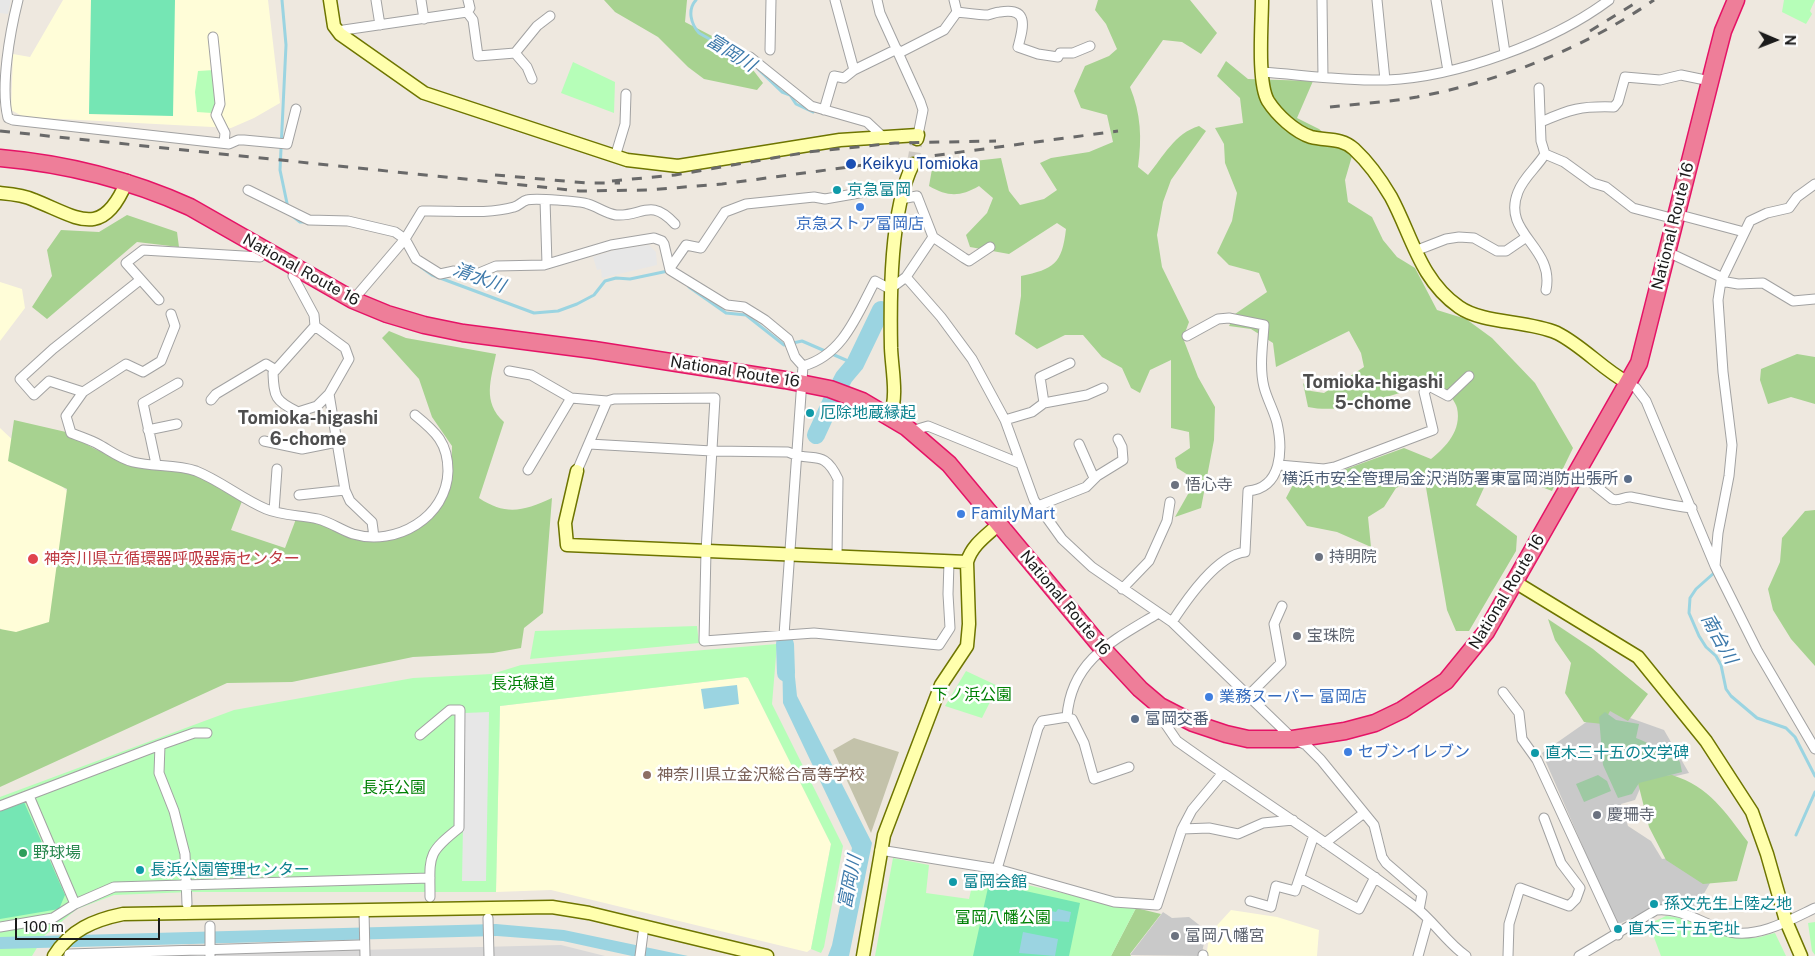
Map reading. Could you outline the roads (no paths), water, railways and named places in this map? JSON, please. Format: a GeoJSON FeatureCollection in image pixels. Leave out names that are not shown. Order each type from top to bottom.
{"type":"FeatureCollection","features":[{"type":"Feature","properties":{"kind":"highway","name":"National Route 16"},"geometry":{"type":"LineString","coordinates":[[0,158],[93,172],[127,181],[190,207],[352,300],[387,314],[463,333],[594,350],[801,383],[830,389],[862,402],[911,431],[949,464],[1102,648],[1140,690],[1160,706],[1194,723],[1226,734],[1248,739],[1294,739],[1345,731],[1375,723],[1429,694],[1446,681],[1474,649],[1515,582],[1639,363],[1723,31],[1736,0]]}},
{"type":"Feature","properties":{"kind":"street"},"geometry":{"type":"LineString","coordinates":[[18,0],[3,43],[2,96],[8,118],[13,120],[224,144],[244,140],[287,144],[296,109]]}},
{"type":"Feature","properties":{"kind":"street"},"geometry":{"type":"LineString","coordinates":[[330,0],[337,31],[380,64],[424,93],[615,156],[660,165],[678,166],[840,140],[882,136],[918,137],[923,110],[877,0]]}},
{"type":"Feature","properties":{"kind":"street"},"geometry":{"type":"LineString","coordinates":[[376,0],[380,25]]}},
{"type":"Feature","properties":{"kind":"street"},"geometry":{"type":"LineString","coordinates":[[421,0],[424,18]]}},
{"type":"Feature","properties":{"kind":"street"},"geometry":{"type":"LineString","coordinates":[[467,12],[470,8],[468,0]]}},
{"type":"Feature","properties":{"kind":"street"},"geometry":{"type":"LineString","coordinates":[[770,50],[771,0]]}},
{"type":"Feature","properties":{"kind":"street"},"geometry":{"type":"LineString","coordinates":[[835,0],[854,70]]}},
{"type":"Feature","properties":{"kind":"street"},"geometry":{"type":"LineString","coordinates":[[824,110],[834,76],[844,78],[854,70],[944,30],[957,12],[954,0]]}},
{"type":"Feature","properties":{"kind":"street"},"geometry":{"type":"LineString","coordinates":[[1262,0],[1262,72],[1268,101],[1282,117],[1302,133],[1345,143],[1354,149],[1374,172],[1390,196],[1429,278],[1460,308],[1483,317],[1522,322],[1556,333],[1575,343],[1610,373],[1636,388],[1646,401],[1715,566],[1757,650],[1815,749]]}},
{"type":"Feature","properties":{"kind":"street"},"geometry":{"type":"LineString","coordinates":[[1322,0],[1323,77]]}},
{"type":"Feature","properties":{"kind":"street"},"geometry":{"type":"LineString","coordinates":[[1377,0],[1385,80]]}},
{"type":"Feature","properties":{"kind":"street"},"geometry":{"type":"LineString","coordinates":[[1436,0],[1448,70]]}},
{"type":"Feature","properties":{"kind":"street"},"geometry":{"type":"LineString","coordinates":[[1497,0],[1505,53]]}},
{"type":"Feature","properties":{"kind":"street"},"geometry":{"type":"LineString","coordinates":[[1262,72],[1385,80],[1448,70],[1505,53],[1563,29],[1609,0]]}},
{"type":"Feature","properties":{"kind":"street"},"geometry":{"type":"LineString","coordinates":[[337,31],[467,12]]}},
{"type":"Feature","properties":{"kind":"street"},"geometry":{"type":"LineString","coordinates":[[467,12],[473,20],[478,56],[516,53],[537,26],[550,16]]}},
{"type":"Feature","properties":{"kind":"street"},"geometry":{"type":"LineString","coordinates":[[957,12],[990,15],[1000,12],[1015,12],[1021,16],[1024,22],[1018,48],[1038,54],[1058,57],[1060,53],[1073,53],[1090,46]]}},
{"type":"Feature","properties":{"kind":"street"},"geometry":{"type":"LineString","coordinates":[[213,37],[220,104],[216,115],[225,132],[224,144]]}},
{"type":"Feature","properties":{"kind":"street"},"geometry":{"type":"LineString","coordinates":[[516,53],[527,67],[532,79]]}},
{"type":"Feature","properties":{"kind":"street"},"geometry":{"type":"LineString","coordinates":[[750,57],[811,106],[867,122],[882,136]]}},
{"type":"Feature","properties":{"kind":"street"},"geometry":{"type":"LineString","coordinates":[[1541,122],[1572,109],[1585,106],[1614,106],[1618,102],[1625,77],[1660,80],[1681,75],[1710,81]]}},
{"type":"Feature","properties":{"kind":"street"},"geometry":{"type":"LineString","coordinates":[[1539,88],[1541,141],[1545,154]]}},
{"type":"Feature","properties":{"kind":"street"},"geometry":{"type":"LineString","coordinates":[[615,156],[625,124],[626,94]]}},
{"type":"Feature","properties":{"kind":"street"},"geometry":{"type":"LineString","coordinates":[[1545,154],[1564,162],[1593,183],[1606,187],[1633,208],[1744,232]]}},
{"type":"Feature","properties":{"kind":"street"},"geometry":{"type":"LineString","coordinates":[[1545,154],[1518,189],[1513,213],[1525,238],[1542,256],[1548,277],[1546,290]]}},
{"type":"Feature","properties":{"kind":"street"},"geometry":{"type":"LineString","coordinates":[[890,417],[893,409],[894,385],[890,289],[901,200],[904,185],[913,164]]}},
{"type":"Feature","properties":{"kind":"street"},"geometry":{"type":"LineString","coordinates":[[0,193],[33,199],[68,216],[95,219],[106,214],[114,207],[127,181]]}},
{"type":"Feature","properties":{"kind":"street"},"geometry":{"type":"LineString","coordinates":[[1715,566],[1718,533],[1728,484],[1732,444],[1718,300],[1722,280],[1750,221],[1767,213],[1789,208],[1797,197],[1815,184]]}},
{"type":"Feature","properties":{"kind":"street"},"geometry":{"type":"LineString","coordinates":[[670,268],[686,246],[701,248],[725,212],[746,204],[806,197],[825,199],[904,185]]}},
{"type":"Feature","properties":{"kind":"street"},"geometry":{"type":"LineString","coordinates":[[248,190],[309,220],[348,221],[395,232],[405,239],[416,259],[440,274],[454,271],[472,276],[496,266],[547,264],[611,245],[654,238],[662,241],[664,244],[670,268],[727,305],[744,307],[765,320],[788,339],[795,357],[803,366],[784,635]]}},
{"type":"Feature","properties":{"kind":"street"},"geometry":{"type":"LineString","coordinates":[[901,200],[917,196],[933,237],[969,260],[990,247]]}},
{"type":"Feature","properties":{"kind":"street"},"geometry":{"type":"LineString","coordinates":[[352,300],[405,239],[422,211],[494,210],[516,207],[526,200],[545,200],[587,203],[605,212],[618,215],[649,210],[668,217],[675,224]]}},
{"type":"Feature","properties":{"kind":"street"},"geometry":{"type":"LineString","coordinates":[[545,200],[547,264]]}},
{"type":"Feature","properties":{"kind":"street"},"geometry":{"type":"LineString","coordinates":[[1415,251],[1459,236],[1474,238],[1497,251],[1506,250],[1525,238]]}},
{"type":"Feature","properties":{"kind":"street"},"geometry":{"type":"LineString","coordinates":[[890,289],[906,277],[933,237]]}},
{"type":"Feature","properties":{"kind":"street"},"geometry":{"type":"LineString","coordinates":[[159,300],[126,263],[142,250],[260,257],[266,250]]}},
{"type":"Feature","properties":{"kind":"street"},"geometry":{"type":"LineString","coordinates":[[1666,253],[1674,254],[1722,280],[1738,284],[1763,283],[1793,301],[1815,299]]}},
{"type":"Feature","properties":{"kind":"street"},"geometry":{"type":"LineString","coordinates":[[296,269],[293,276],[314,315],[315,326],[273,373],[274,392],[277,400],[298,412],[317,406],[329,394],[349,359],[346,348],[315,326]]}},
{"type":"Feature","properties":{"kind":"street"},"geometry":{"type":"LineString","coordinates":[[906,277],[940,317],[972,360],[1005,420],[1019,462],[1038,506],[1062,539],[1077,555],[1122,589],[1157,614],[1172,622],[1294,739],[1306,745],[1321,760],[1374,825],[1382,858],[1422,894],[1419,910]]}},
{"type":"Feature","properties":{"kind":"street"},"geometry":{"type":"LineString","coordinates":[[83,392],[49,381],[34,395],[20,379],[53,349],[140,280]]}},
{"type":"Feature","properties":{"kind":"street"},"geometry":{"type":"LineString","coordinates":[[803,366],[818,361],[838,346],[875,281],[890,289]]}},
{"type":"Feature","properties":{"kind":"street"},"geometry":{"type":"LineString","coordinates":[[171,314],[175,326],[160,361],[143,372],[126,364],[83,392],[66,416],[71,433],[97,443],[116,455],[133,462],[196,471],[274,512],[319,519],[353,534],[374,537],[398,534],[419,525],[441,500],[448,483],[448,464],[444,444],[429,426],[415,416]]}},
{"type":"Feature","properties":{"kind":"street"},"geometry":{"type":"LineString","coordinates":[[1172,622],[1187,599],[1226,559],[1236,553],[1245,552],[1248,491],[1258,490],[1270,482],[1279,465],[1277,424],[1264,386],[1264,325],[1229,318],[1218,319],[1187,336]]}},
{"type":"Feature","properties":{"kind":"street"},"geometry":{"type":"LineString","coordinates":[[1044,403],[1040,377],[1070,363]]}},
{"type":"Feature","properties":{"kind":"street"},"geometry":{"type":"LineString","coordinates":[[211,400],[216,394],[266,364],[276,370]]}},
{"type":"Feature","properties":{"kind":"street"},"geometry":{"type":"LineString","coordinates":[[509,371],[531,375],[571,398],[607,401],[614,399],[715,398],[706,551],[704,641],[814,633],[939,644],[950,628],[948,594],[950,562]]}},
{"type":"Feature","properties":{"kind":"street"},"geometry":{"type":"LineString","coordinates":[[1279,465],[1324,469],[1335,467],[1433,430],[1424,392],[1429,386],[1448,396],[1470,376]]}},
{"type":"Feature","properties":{"kind":"street"},"geometry":{"type":"LineString","coordinates":[[156,464],[143,403],[178,383]]}},
{"type":"Feature","properties":{"kind":"street"},"geometry":{"type":"LineString","coordinates":[[1005,420],[1032,412],[1044,403],[1087,395],[1103,388]]}},
{"type":"Feature","properties":{"kind":"street"},"geometry":{"type":"LineString","coordinates":[[329,394],[345,490],[350,501],[372,522],[374,537]]}},
{"type":"Feature","properties":{"kind":"street"},"geometry":{"type":"LineString","coordinates":[[528,470],[571,398]]}},
{"type":"Feature","properties":{"kind":"street"},"geometry":{"type":"LineString","coordinates":[[607,401],[577,471],[565,523],[567,545],[967,562]]}},
{"type":"Feature","properties":{"kind":"street"},"geometry":{"type":"LineString","coordinates":[[148,430],[177,424]]}},
{"type":"Feature","properties":{"kind":"street"},"geometry":{"type":"LineString","coordinates":[[911,431],[928,426],[1019,462]]}},
{"type":"Feature","properties":{"kind":"street"},"geometry":{"type":"LineString","coordinates":[[1038,506],[1086,487],[1094,478],[1122,460],[1122,447],[1118,439]]}},
{"type":"Feature","properties":{"kind":"street"},"geometry":{"type":"LineString","coordinates":[[264,441],[302,449],[337,442]]}},
{"type":"Feature","properties":{"kind":"street"},"geometry":{"type":"LineString","coordinates":[[589,444],[712,451],[788,452],[796,456],[824,459],[833,468],[838,479],[837,557]]}},
{"type":"Feature","properties":{"kind":"street"},"geometry":{"type":"LineString","coordinates":[[1079,444],[1094,478]]}},
{"type":"Feature","properties":{"kind":"street"},"geometry":{"type":"LineString","coordinates":[[274,512],[277,468]]}},
{"type":"Feature","properties":{"kind":"street"},"geometry":{"type":"LineString","coordinates":[[1577,471],[1617,501],[1628,496],[1663,505],[1692,508]]}},
{"type":"Feature","properties":{"kind":"street"},"geometry":{"type":"LineString","coordinates":[[299,495],[345,490]]}},
{"type":"Feature","properties":{"kind":"street"},"geometry":{"type":"LineString","coordinates":[[1122,589],[1150,560],[1167,521],[1170,502]]}},
{"type":"Feature","properties":{"kind":"street"},"geometry":{"type":"LineString","coordinates":[[863,956],[880,850],[908,767],[941,685],[961,658],[967,646],[969,624],[967,562],[974,546],[999,524]]}},
{"type":"Feature","properties":{"kind":"street"},"geometry":{"type":"LineString","coordinates":[[1515,582],[1638,657],[1662,684],[1706,741],[1752,812],[1767,854],[1786,922],[1801,956]]}},
{"type":"Feature","properties":{"kind":"street"},"geometry":{"type":"LineString","coordinates":[[1248,694],[1281,663],[1274,624],[1282,606]]}},
{"type":"Feature","properties":{"kind":"street"},"geometry":{"type":"LineString","coordinates":[[1067,717],[1069,699],[1081,673],[1102,648],[1157,614]]}},
{"type":"Feature","properties":{"kind":"street"},"geometry":{"type":"LineString","coordinates":[[1503,692],[1519,713],[1522,739],[1537,760],[1618,935]]}},
{"type":"Feature","properties":{"kind":"street"},"geometry":{"type":"LineString","coordinates":[[1160,706],[1160,716],[1177,741],[1222,774],[1375,877],[1419,910],[1455,949],[1466,956]]}},
{"type":"Feature","properties":{"kind":"street"},"geometry":{"type":"LineString","coordinates":[[420,735],[450,710],[460,710],[459,828],[440,843],[430,857],[430,897]]}},
{"type":"Feature","properties":{"kind":"street"},"geometry":{"type":"LineString","coordinates":[[997,869],[1038,728],[1042,721],[1067,717],[1072,719],[1084,743],[1094,779],[1129,767]]}},
{"type":"Feature","properties":{"kind":"street"},"geometry":{"type":"LineString","coordinates":[[0,806],[194,733],[207,733]]}},
{"type":"Feature","properties":{"kind":"street"},"geometry":{"type":"LineString","coordinates":[[160,745],[160,773],[174,812],[185,854],[187,904]]}},
{"type":"Feature","properties":{"kind":"street"},"geometry":{"type":"LineString","coordinates":[[880,850],[997,869],[1114,902],[1158,905],[1182,829],[1192,810],[1222,774]]}},
{"type":"Feature","properties":{"kind":"street"},"geometry":{"type":"LineString","coordinates":[[28,796],[75,904]]}},
{"type":"Feature","properties":{"kind":"street"},"geometry":{"type":"LineString","coordinates":[[1325,843],[1364,813]]}},
{"type":"Feature","properties":{"kind":"street"},"geometry":{"type":"LineString","coordinates":[[1508,956],[1509,924],[1520,888],[1569,906],[1576,899],[1580,888],[1560,863],[1544,818]]}},
{"type":"Feature","properties":{"kind":"street"},"geometry":{"type":"LineString","coordinates":[[1182,829],[1210,828],[1238,834],[1263,823],[1293,820]]}},
{"type":"Feature","properties":{"kind":"street"},"geometry":{"type":"LineString","coordinates":[[1250,901],[1271,908],[1276,886],[1295,891],[1314,835]]}},
{"type":"Feature","properties":{"kind":"street"},"geometry":{"type":"LineString","coordinates":[[1300,878],[1359,908],[1375,877]]}},
{"type":"Feature","properties":{"kind":"street"},"geometry":{"type":"LineString","coordinates":[[0,927],[53,918],[75,904],[114,887],[187,883],[430,878]]}},
{"type":"Feature","properties":{"kind":"street"},"geometry":{"type":"LineString","coordinates":[[54,955],[74,932],[86,924],[123,914],[552,907],[644,926],[767,956]]}},
{"type":"Feature","properties":{"kind":"street"},"geometry":{"type":"LineString","coordinates":[[1579,956],[1618,935],[1656,910],[1668,909],[1730,932],[1752,933],[1786,922],[1815,908]]}},
{"type":"Feature","properties":{"kind":"street"},"geometry":{"type":"LineString","coordinates":[[364,911],[362,944],[365,956]]}},
{"type":"Feature","properties":{"kind":"street"},"geometry":{"type":"LineString","coordinates":[[488,918],[487,940],[489,956]]}},
{"type":"Feature","properties":{"kind":"street"},"geometry":{"type":"LineString","coordinates":[[1418,956],[1428,920]]}},
{"type":"Feature","properties":{"kind":"street"},"geometry":{"type":"LineString","coordinates":[[210,926],[210,950]]}},
{"type":"Feature","properties":{"kind":"street"},"geometry":{"type":"LineString","coordinates":[[640,956],[644,926]]}},
{"type":"Feature","properties":{"kind":"street"},"geometry":{"type":"LineString","coordinates":[[69,954],[362,944]]}},
{"type":"Feature","properties":{"kind":"water"},"geometry":{"type":"Polygon","coordinates":[[[782,649],[792,649],[797,696],[872,843],[849,956],[828,956],[832,945],[852,848],[783,703],[782,649]]]}},
{"type":"Feature","properties":{"kind":"water"},"geometry":{"type":"Polygon","coordinates":[[[737,685],[739,704],[704,709],[701,689],[737,685]]]}},
{"type":"Feature","properties":{"kind":"water"},"geometry":{"type":"Polygon","coordinates":[[[1042,909],[1056,912],[1058,909],[1071,912],[1069,922],[1041,920],[1042,909]]]}},
{"type":"Feature","properties":{"kind":"water"},"geometry":{"type":"Polygon","coordinates":[[[496,924],[564,930],[688,956],[632,956],[563,941],[497,936],[0,949],[0,937],[496,924]]]}},
{"type":"Feature","properties":{"kind":"water"},"geometry":{"type":"Polygon","coordinates":[[[1023,932],[1058,939],[1055,956],[1019,953],[1023,932]]]}},
{"type":"Feature","properties":{"kind":"waterway","name":"清水川"},"geometry":{"type":"LineString","coordinates":[[282,0],[286,45],[280,170],[288,208]]}},
{"type":"Feature","properties":{"kind":"waterway","name":"富岡川"},"geometry":{"type":"LineString","coordinates":[[696,0],[693,4],[691,17],[699,33],[753,64]]}},
{"type":"Feature","properties":{"kind":"waterway","name":"富岡川"},"geometry":{"type":"LineString","coordinates":[[759,70],[782,92],[790,95],[796,104],[813,112]]}},
{"type":"Feature","properties":{"kind":"waterway","name":"清水川"},"geometry":{"type":"LineString","coordinates":[[290,214],[300,222],[306,222]]}},
{"type":"Feature","properties":{"kind":"waterway","name":"清水川"},"geometry":{"type":"LineString","coordinates":[[421,267],[432,275],[534,313],[558,311],[577,304],[594,295],[605,281],[616,278],[630,279],[668,271]]}},
{"type":"Feature","properties":{"kind":"waterway","name":"清水川"},"geometry":{"type":"LineString","coordinates":[[689,287],[726,313],[746,315],[784,345],[802,341],[855,364]]}},
{"type":"Feature","properties":{"kind":"waterway","name":"富岡川"},"geometry":{"type":"LineString","coordinates":[[816,435],[834,396],[844,377],[855,364],[881,310]]}},
{"type":"Feature","properties":{"kind":"waterway","name":"南台川"},"geometry":{"type":"LineString","coordinates":[[1714,573],[1696,589],[1690,598],[1689,613],[1699,636],[1721,665],[1726,689],[1731,696],[1757,718],[1786,728],[1795,737],[1815,776]]}},
{"type":"Feature","properties":{"kind":"waterway","name":"富岡川"},"geometry":{"type":"LineString","coordinates":[[785,644],[786,673]]}},
{"type":"Feature","properties":{"kind":"waterway","name":"南台川"},"geometry":{"type":"LineString","coordinates":[[1796,835],[1815,792]]}},
{"type":"Feature","properties":{"kind":"tunnel"},"geometry":{"type":"LineString","coordinates":[[913,164],[917,139]]}},
{"type":"Feature","properties":{"kind":"railway"},"geometry":{"type":"LineString","coordinates":[[1590,31],[1640,0]]}},
{"type":"Feature","properties":{"kind":"railway"},"geometry":{"type":"LineString","coordinates":[[1330,107],[1417,97],[1479,82],[1510,72],[1540,61],[1599,34],[1654,0]]}},
{"type":"Feature","properties":{"kind":"railway"},"geometry":{"type":"LineString","coordinates":[[0,131],[580,191],[648,190],[722,184],[1118,131]]}},
{"type":"Feature","properties":{"kind":"railway"},"geometry":{"type":"LineString","coordinates":[[612,181],[675,175],[808,152],[895,143],[996,141]]}},
{"type":"Feature","properties":{"kind":"railway"},"geometry":{"type":"LineString","coordinates":[[495,175],[587,183],[620,183]]}},
{"type":"Feature","properties":{"kind":"place","name":"Keikyu Tomioka"},"geometry":{"type":"Point","coordinates":[851,164]}},
{"type":"Feature","properties":{"kind":"place","name":"京急富岡"},"geometry":{"type":"Point","coordinates":[837,190]}},
{"type":"Feature","properties":{"kind":"place","name":"京急ストア富岡店"},"geometry":{"type":"Point","coordinates":[860,207]}},
{"type":"Feature","properties":{"kind":"place","name":"厄除地蔵縁起"},"geometry":{"type":"Point","coordinates":[810,413]}},
{"type":"Feature","properties":{"kind":"place","name":"横浜市安全管理局金沢消防署東富岡消防出張所"},"geometry":{"type":"Point","coordinates":[1628,479]}},
{"type":"Feature","properties":{"kind":"place","name":"悟心寺"},"geometry":{"type":"Point","coordinates":[1175,485]}},
{"type":"Feature","properties":{"kind":"place","name":"FamilyMart"},"geometry":{"type":"Point","coordinates":[961,514]}},
{"type":"Feature","properties":{"kind":"place","name":"持明院"},"geometry":{"type":"Point","coordinates":[1319,557]}},
{"type":"Feature","properties":{"kind":"place","name":"神奈川県立循環器呼吸器病センター"},"geometry":{"type":"Point","coordinates":[33,559]}},
{"type":"Feature","properties":{"kind":"place","name":"宝珠院"},"geometry":{"type":"Point","coordinates":[1297,636]}},
{"type":"Feature","properties":{"kind":"place","name":"業務スーパー 富岡店"},"geometry":{"type":"Point","coordinates":[1209,697]}},
{"type":"Feature","properties":{"kind":"place","name":"富岡交番"},"geometry":{"type":"Point","coordinates":[1135,719]}},
{"type":"Feature","properties":{"kind":"place","name":"セブンイレブン"},"geometry":{"type":"Point","coordinates":[1348,752]}},
{"type":"Feature","properties":{"kind":"place","name":"直木三十五の文学碑"},"geometry":{"type":"Point","coordinates":[1535,753]}},
{"type":"Feature","properties":{"kind":"place","name":"神奈川県立金沢総合高等学校"},"geometry":{"type":"Point","coordinates":[647,775]}},
{"type":"Feature","properties":{"kind":"place","name":"慶珊寺"},"geometry":{"type":"Point","coordinates":[1597,815]}},
{"type":"Feature","properties":{"kind":"place","name":"野球場"},"geometry":{"type":"Point","coordinates":[23,853]}},
{"type":"Feature","properties":{"kind":"place","name":"長浜公園管理センター"},"geometry":{"type":"Point","coordinates":[140,870]}},
{"type":"Feature","properties":{"kind":"place","name":"富岡会館"},"geometry":{"type":"Point","coordinates":[953,882]}},
{"type":"Feature","properties":{"kind":"place","name":"孫文先生上陸之地"},"geometry":{"type":"Point","coordinates":[1654,904]}},
{"type":"Feature","properties":{"kind":"place","name":"直木三十五宅址"},"geometry":{"type":"Point","coordinates":[1618,929]}},
{"type":"Feature","properties":{"kind":"place","name":"富岡八幡宮"},"geometry":{"type":"Point","coordinates":[1175,936]}},
{"type":"Feature","properties":{"kind":"district","name":"Tomioka-higashi 5-chome"},"geometry":{"type":"Point","coordinates":[1373,392]}},
{"type":"Feature","properties":{"kind":"district","name":"Tomioka-higashi 6-chome"},"geometry":{"type":"Point","coordinates":[308,428]}},
{"type":"Feature","properties":{"kind":"park label","name":"長浜緑道"},"geometry":{"type":"Point","coordinates":[523,684]}},
{"type":"Feature","properties":{"kind":"park label","name":"下ノ浜公園"},"geometry":{"type":"Point","coordinates":[972,695]}},
{"type":"Feature","properties":{"kind":"park label","name":"長浜公園"},"geometry":{"type":"Point","coordinates":[394,788]}},
{"type":"Feature","properties":{"kind":"park label","name":"富岡八幡公園"},"geometry":{"type":"Point","coordinates":[1003,918]}}]}
